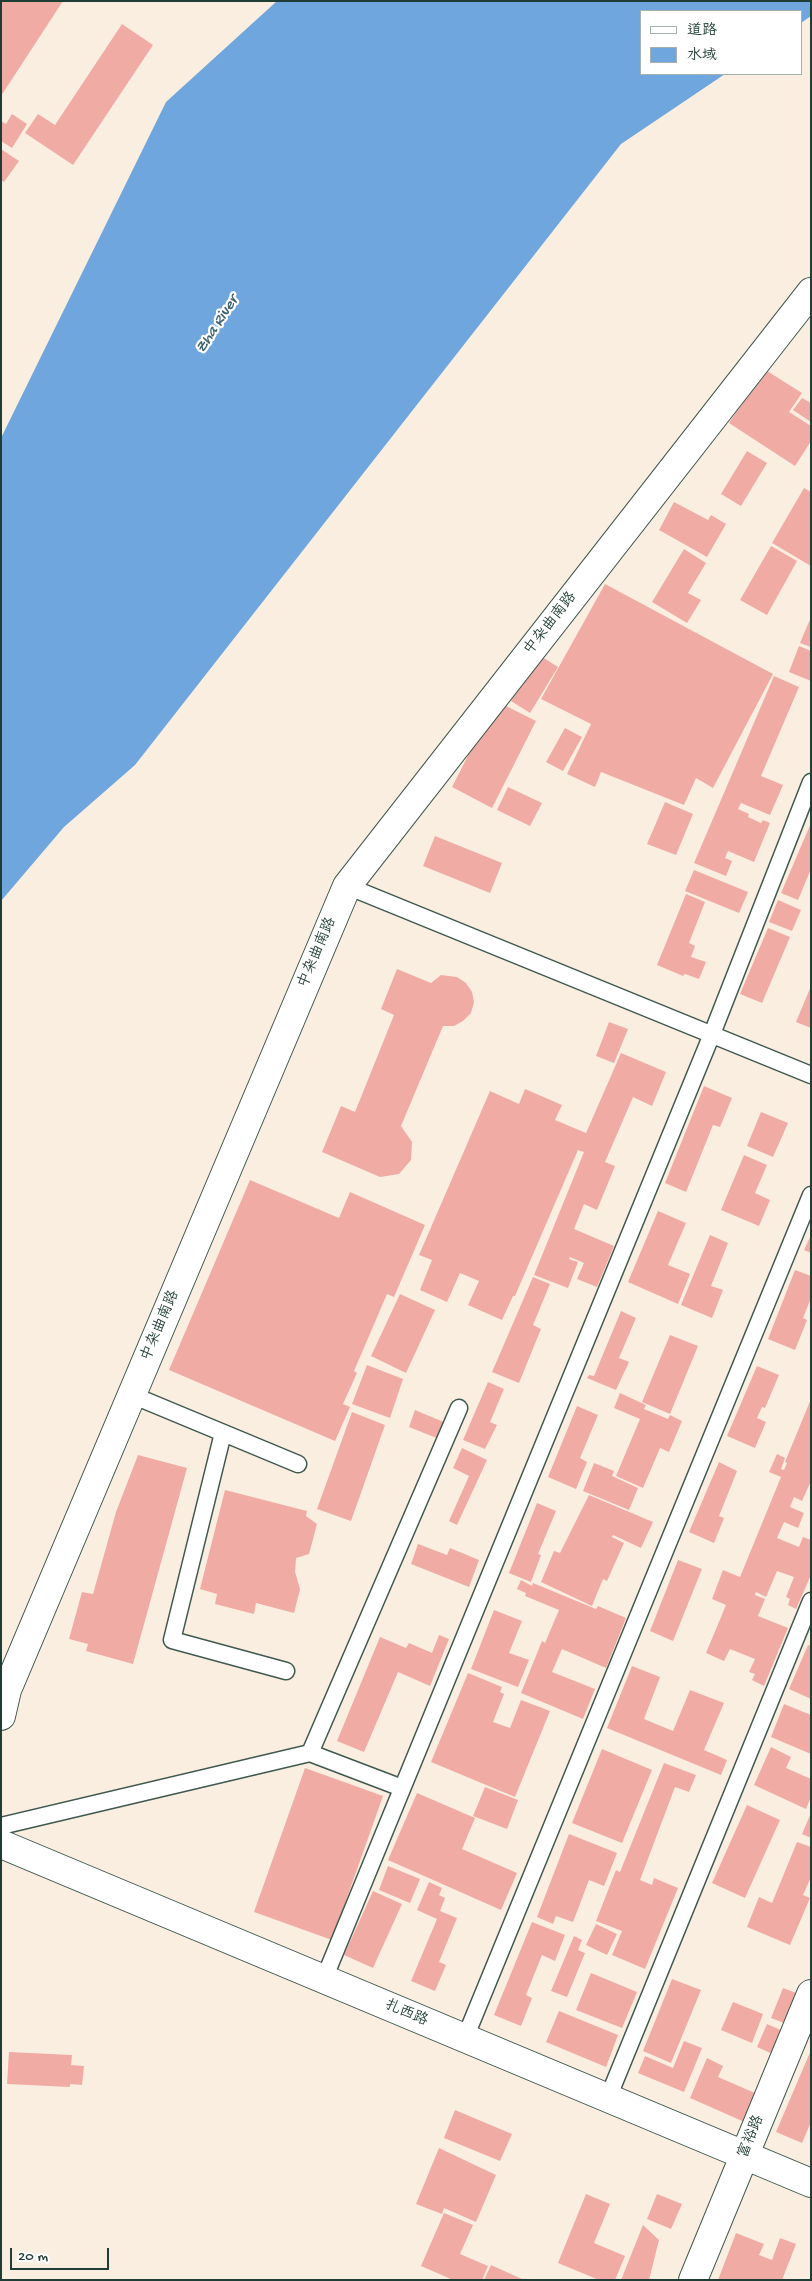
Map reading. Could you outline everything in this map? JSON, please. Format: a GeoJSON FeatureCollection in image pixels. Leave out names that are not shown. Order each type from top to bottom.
{"type":"FeatureCollection","features":[{"type":"Feature","properties":{"kind":"street","name":"中杂曲南路"},"geometry":{"type":"LineString","coordinates":[[1,1716],[8,1690],[347,886],[811,292]]}},
{"type":"Feature","properties":{"kind":"street","name":"扎西路"},"geometry":{"type":"LineString","coordinates":[[1,1844],[811,2184]]}},
{"type":"Feature","properties":{"kind":"street","name":"富裕路"},"geometry":{"type":"LineString","coordinates":[[693,2280],[811,1994]]}},
{"type":"Feature","properties":{"kind":"lane"},"geometry":{"type":"LineString","coordinates":[[324,1980],[712,1034],[811,782]]}},
{"type":"Feature","properties":{"kind":"lane"},"geometry":{"type":"LineString","coordinates":[[347,886],[811,1075]]}},
{"type":"Feature","properties":{"kind":"lane"},"geometry":{"type":"LineString","coordinates":[[465,2038],[811,1194]]}},
{"type":"Feature","properties":{"kind":"lane"},"geometry":{"type":"LineString","coordinates":[[132,1395],[298,1464]]}},
{"type":"Feature","properties":{"kind":"lane"},"geometry":{"type":"LineString","coordinates":[[310,1753],[459,1408]]}},
{"type":"Feature","properties":{"kind":"lane"},"geometry":{"type":"LineString","coordinates":[[223,1433],[172,1640],[286,1671]]}},
{"type":"Feature","properties":{"kind":"lane"},"geometry":{"type":"LineString","coordinates":[[608,2098],[811,1601]]}},
{"type":"Feature","properties":{"kind":"lane"},"geometry":{"type":"LineString","coordinates":[[1,1826],[310,1753],[402,1788]]}},
{"type":"Feature","properties":{"kind":"water","name":"Zha River"},"geometry":{"type":"Polygon","coordinates":[[[277,1],[811,1],[811,16],[802,22],[802,10],[640,10],[640,75],[724,75],[621,144],[135,765],[64,827],[1,901],[1,438],[166,102],[277,1]]]}},
{"type":"Feature","properties":{"kind":"building"},"geometry":{"type":"Polygon","coordinates":[[[1,1],[63,1],[1,96],[1,1]]]}},
{"type":"Feature","properties":{"kind":"building"},"geometry":{"type":"Polygon","coordinates":[[[122,24],[153,45],[73,165],[25,133],[38,114],[55,125],[122,24]]]}},
{"type":"Feature","properties":{"kind":"building"},"geometry":{"type":"Polygon","coordinates":[[[12,114],[27,124],[12,148],[1,141],[1,121],[6,124],[12,114]]]}},
{"type":"Feature","properties":{"kind":"building"},"geometry":{"type":"Polygon","coordinates":[[[1,149],[19,161],[4,182],[1,180],[1,149]]]}},
{"type":"Feature","properties":{"kind":"building"},"geometry":{"type":"Polygon","coordinates":[[[764,369],[802,393],[789,412],[811,426],[811,441],[795,466],[729,423],[764,369]]]}},
{"type":"Feature","properties":{"kind":"building"},"geometry":{"type":"Polygon","coordinates":[[[802,398],[811,403],[811,422],[793,410],[802,398]]]}},
{"type":"Feature","properties":{"kind":"building"},"geometry":{"type":"Polygon","coordinates":[[[747,451],[767,463],[741,506],[721,494],[747,451]]]}},
{"type":"Feature","properties":{"kind":"building"},"geometry":{"type":"Polygon","coordinates":[[[804,488],[811,492],[811,566],[772,543],[804,488]]]}},
{"type":"Feature","properties":{"kind":"building"},"geometry":{"type":"Polygon","coordinates":[[[674,502],[708,520],[711,515],[726,524],[707,557],[659,530],[674,502]]]}},
{"type":"Feature","properties":{"kind":"building"},"geometry":{"type":"Polygon","coordinates":[[[771,546],[797,561],[767,615],[740,600],[771,546]]]}},
{"type":"Feature","properties":{"kind":"building"},"geometry":{"type":"Polygon","coordinates":[[[684,549],[706,563],[688,593],[701,600],[687,623],[652,602],[684,549]]]}},
{"type":"Feature","properties":{"kind":"building"},"geometry":{"type":"Polygon","coordinates":[[[605,584],[773,674],[713,788],[696,778],[684,805],[601,772],[595,787],[567,774],[591,724],[541,699],[605,584]]]}},
{"type":"Feature","properties":{"kind":"building"},"geometry":{"type":"Polygon","coordinates":[[[811,617],[811,647],[800,643],[811,617]]]}},
{"type":"Feature","properties":{"kind":"building"},"geometry":{"type":"Polygon","coordinates":[[[799,646],[811,651],[811,681],[789,672],[799,646]]]}},
{"type":"Feature","properties":{"kind":"building"},"geometry":{"type":"Polygon","coordinates":[[[539,655],[558,667],[530,713],[511,701],[539,655]]]}},
{"type":"Feature","properties":{"kind":"building"},"geometry":{"type":"Polygon","coordinates":[[[774,676],[799,687],[761,776],[783,785],[770,815],[741,803],[738,809],[749,814],[748,817],[761,823],[763,820],[770,823],[754,862],[728,851],[725,858],[732,861],[726,876],[694,863],[774,676]]]}},
{"type":"Feature","properties":{"kind":"building"},"geometry":{"type":"Polygon","coordinates":[[[496,701],[536,721],[492,808],[452,787],[496,701]]]}},
{"type":"Feature","properties":{"kind":"building"},"geometry":{"type":"Polygon","coordinates":[[[565,728],[582,737],[563,771],[546,762],[565,728]]]}},
{"type":"Feature","properties":{"kind":"building"},"geometry":{"type":"Polygon","coordinates":[[[508,787],[542,803],[530,826],[497,810],[508,787]]]}},
{"type":"Feature","properties":{"kind":"building"},"geometry":{"type":"Polygon","coordinates":[[[665,802],[693,814],[676,855],[647,844],[665,802]]]}},
{"type":"Feature","properties":{"kind":"building"},"geometry":{"type":"Polygon","coordinates":[[[811,823],[811,869],[798,900],[781,893],[811,823]]]}},
{"type":"Feature","properties":{"kind":"building"},"geometry":{"type":"Polygon","coordinates":[[[435,836],[502,863],[490,893],[423,866],[435,836]]]}},
{"type":"Feature","properties":{"kind":"building"},"geometry":{"type":"Polygon","coordinates":[[[694,870],[748,892],[739,913],[685,891],[694,870]]]}},
{"type":"Feature","properties":{"kind":"building"},"geometry":{"type":"Polygon","coordinates":[[[686,894],[705,902],[689,943],[695,946],[691,957],[706,962],[699,979],[685,974],[683,976],[657,965],[686,894]]]}},
{"type":"Feature","properties":{"kind":"building"},"geometry":{"type":"Polygon","coordinates":[[[778,900],[801,910],[792,931],[769,922],[778,900]]]}},
{"type":"Feature","properties":{"kind":"building"},"geometry":{"type":"Polygon","coordinates":[[[768,928],[790,937],[762,1003],[740,994],[768,928]]]}},
{"type":"Feature","properties":{"kind":"building"},"geometry":{"type":"Polygon","coordinates":[[[397,969],[431,983],[441,975],[457,977],[466,983],[472,992],[474,1002],[471,1013],[463,1021],[454,1026],[443,1026],[401,1126],[412,1142],[411,1160],[399,1174],[380,1177],[322,1152],[341,1106],[355,1112],[394,1015],[381,1009],[397,969]]]}},
{"type":"Feature","properties":{"kind":"building"},"geometry":{"type":"Polygon","coordinates":[[[811,986],[811,1028],[796,1022],[811,986]]]}},
{"type":"Feature","properties":{"kind":"building"},"geometry":{"type":"Polygon","coordinates":[[[609,1022],[628,1029],[614,1063],[596,1056],[609,1022]]]}},
{"type":"Feature","properties":{"kind":"building"},"geometry":{"type":"Polygon","coordinates":[[[621,1053],[666,1072],[652,1106],[633,1097],[605,1162],[615,1166],[597,1210],[584,1204],[574,1229],[614,1246],[597,1287],[577,1279],[584,1263],[570,1257],[569,1259],[578,1262],[568,1288],[534,1275],[584,1152],[578,1150],[515,1296],[513,1296],[502,1320],[468,1305],[479,1281],[460,1273],[447,1302],[420,1290],[432,1260],[419,1255],[490,1091],[519,1104],[525,1089],[562,1105],[555,1120],[586,1133],[621,1053]]]}},
{"type":"Feature","properties":{"kind":"building"},"geometry":{"type":"Polygon","coordinates":[[[704,1086],[732,1098],[720,1127],[713,1125],[686,1192],[665,1183],[704,1086]]]}},
{"type":"Feature","properties":{"kind":"building"},"geometry":{"type":"Polygon","coordinates":[[[761,1112],[788,1123],[773,1157],[747,1146],[761,1112]]]}},
{"type":"Feature","properties":{"kind":"building"},"geometry":{"type":"Polygon","coordinates":[[[744,1155],[767,1165],[755,1193],[770,1200],[759,1226],[721,1210],[744,1155]]]}},
{"type":"Feature","properties":{"kind":"building"},"geometry":{"type":"Polygon","coordinates":[[[250,1180],[339,1218],[350,1192],[425,1225],[394,1297],[387,1294],[354,1371],[357,1373],[343,1404],[350,1407],[335,1441],[169,1370],[250,1180]]]}},
{"type":"Feature","properties":{"kind":"building"},"geometry":{"type":"Polygon","coordinates":[[[658,1211],[686,1223],[668,1265],[690,1274],[678,1304],[628,1282],[658,1211]]]}},
{"type":"Feature","properties":{"kind":"building"},"geometry":{"type":"Polygon","coordinates":[[[710,1235],[728,1243],[711,1286],[723,1290],[712,1318],[681,1305],[710,1235]]]}},
{"type":"Feature","properties":{"kind":"building"},"geometry":{"type":"Polygon","coordinates":[[[811,1235],[811,1253],[804,1250],[811,1235]]]}},
{"type":"Feature","properties":{"kind":"building"},"geometry":{"type":"Polygon","coordinates":[[[795,1270],[811,1276],[811,1298],[803,1318],[807,1320],[795,1350],[768,1339],[795,1270]]]}},
{"type":"Feature","properties":{"kind":"building"},"geometry":{"type":"Polygon","coordinates":[[[533,1277],[550,1284],[533,1325],[541,1329],[519,1383],[492,1372],[533,1277]]]}},
{"type":"Feature","properties":{"kind":"building"},"geometry":{"type":"Polygon","coordinates":[[[400,1294],[435,1310],[406,1373],[371,1356],[400,1294]]]}},
{"type":"Feature","properties":{"kind":"building"},"geometry":{"type":"Polygon","coordinates":[[[621,1311],[636,1318],[619,1358],[629,1362],[616,1390],[587,1378],[589,1375],[594,1376],[621,1311]]]}},
{"type":"Feature","properties":{"kind":"building"},"geometry":{"type":"Polygon","coordinates":[[[670,1335],[698,1346],[670,1414],[642,1402],[670,1335]]]}},
{"type":"Feature","properties":{"kind":"building"},"geometry":{"type":"Polygon","coordinates":[[[367,1365],[403,1379],[390,1418],[352,1404],[367,1365]]]}},
{"type":"Feature","properties":{"kind":"building"},"geometry":{"type":"Polygon","coordinates":[[[757,1366],[779,1375],[765,1408],[762,1407],[757,1418],[766,1422],[755,1448],[727,1436],[757,1366]]]}},
{"type":"Feature","properties":{"kind":"building"},"geometry":{"type":"Polygon","coordinates":[[[488,1382],[504,1389],[490,1422],[497,1425],[485,1449],[463,1440],[488,1382]]]}},
{"type":"Feature","properties":{"kind":"building"},"geometry":{"type":"Polygon","coordinates":[[[620,1393],[646,1405],[644,1409],[668,1419],[670,1415],[682,1421],[669,1452],[660,1448],[643,1488],[616,1476],[640,1419],[614,1408],[620,1393]]]}},
{"type":"Feature","properties":{"kind":"building"},"geometry":{"type":"Polygon","coordinates":[[[811,1399],[811,1481],[802,1501],[794,1497],[790,1507],[804,1513],[798,1528],[784,1522],[777,1538],[799,1547],[803,1537],[811,1540],[811,1575],[796,1609],[788,1605],[790,1599],[786,1597],[794,1577],[777,1571],[766,1597],[756,1592],[755,1595],[765,1599],[758,1616],[788,1628],[764,1686],[752,1680],[755,1674],[749,1672],[755,1659],[730,1649],[724,1661],[706,1653],[726,1605],[712,1599],[723,1570],[740,1577],[781,1477],[769,1472],[777,1454],[785,1458],[781,1469],[784,1470],[787,1463],[785,1462],[811,1399]]]}},
{"type":"Feature","properties":{"kind":"building"},"geometry":{"type":"Polygon","coordinates":[[[577,1406],[598,1415],[580,1458],[587,1462],[576,1489],[548,1477],[577,1406]]]}},
{"type":"Feature","properties":{"kind":"building"},"geometry":{"type":"Polygon","coordinates":[[[415,1410],[446,1423],[439,1439],[409,1427],[415,1410]]]}},
{"type":"Feature","properties":{"kind":"building"},"geometry":{"type":"Polygon","coordinates":[[[352,1412],[385,1425],[351,1521],[317,1509],[352,1412]]]}},
{"type":"Feature","properties":{"kind":"building"},"geometry":{"type":"Polygon","coordinates":[[[462,1448],[487,1460],[457,1525],[449,1521],[469,1476],[453,1468],[462,1448]]]}},
{"type":"Feature","properties":{"kind":"building"},"geometry":{"type":"Polygon","coordinates":[[[138,1455],[187,1468],[133,1664],[86,1651],[88,1644],[69,1639],[82,1592],[93,1594],[116,1512],[138,1455]]]}},
{"type":"Feature","properties":{"kind":"building"},"geometry":{"type":"Polygon","coordinates":[[[719,1462],[737,1471],[719,1516],[724,1518],[714,1543],[689,1532],[719,1462]]]}},
{"type":"Feature","properties":{"kind":"building"},"geometry":{"type":"Polygon","coordinates":[[[594,1463],[614,1471],[612,1476],[638,1488],[629,1510],[583,1491],[594,1463]]]}},
{"type":"Feature","properties":{"kind":"building"},"geometry":{"type":"Polygon","coordinates":[[[225,1490],[307,1511],[306,1516],[317,1524],[309,1554],[296,1558],[295,1572],[300,1589],[294,1613],[256,1603],[254,1614],[215,1604],[217,1594],[200,1589],[225,1490]]]}},
{"type":"Feature","properties":{"kind":"building"},"geometry":{"type":"Polygon","coordinates":[[[589,1495],[653,1522],[641,1548],[613,1535],[612,1537],[624,1543],[607,1581],[603,1579],[592,1606],[541,1582],[554,1551],[560,1553],[589,1495]]]}},
{"type":"Feature","properties":{"kind":"building"},"geometry":{"type":"Polygon","coordinates":[[[537,1503],[556,1511],[538,1554],[541,1555],[531,1582],[509,1573],[537,1503]]]}},
{"type":"Feature","properties":{"kind":"building"},"geometry":{"type":"Polygon","coordinates":[[[418,1544],[447,1555],[450,1548],[479,1560],[469,1587],[411,1564],[418,1544]]]}},
{"type":"Feature","properties":{"kind":"building"},"geometry":{"type":"Polygon","coordinates":[[[678,1560],[702,1569],[673,1641],[650,1631],[678,1560]]]}},
{"type":"Feature","properties":{"kind":"building"},"geometry":{"type":"Polygon","coordinates":[[[521,1580],[532,1586],[533,1583],[596,1609],[598,1606],[626,1618],[606,1668],[562,1649],[552,1672],[595,1689],[583,1719],[521,1693],[542,1641],[545,1643],[559,1610],[525,1596],[526,1593],[517,1589],[521,1580]]]}},
{"type":"Feature","properties":{"kind":"building"},"geometry":{"type":"Polygon","coordinates":[[[494,1610],[522,1621],[509,1653],[529,1660],[518,1687],[471,1669],[494,1610]]]}},
{"type":"Feature","properties":{"kind":"building"},"geometry":{"type":"Polygon","coordinates":[[[439,1635],[449,1639],[430,1686],[398,1672],[364,1752],[337,1741],[380,1637],[406,1648],[409,1643],[432,1653],[439,1635]]]}},
{"type":"Feature","properties":{"kind":"building"},"geometry":{"type":"Polygon","coordinates":[[[808,1645],[811,1646],[811,1699],[789,1689],[808,1645]]]}},
{"type":"Feature","properties":{"kind":"building"},"geometry":{"type":"Polygon","coordinates":[[[632,1666],[660,1677],[644,1719],[673,1731],[690,1690],[724,1703],[704,1750],[727,1760],[721,1775],[607,1728],[632,1666]]]}},
{"type":"Feature","properties":{"kind":"building"},"geometry":{"type":"Polygon","coordinates":[[[468,1673],[502,1687],[500,1692],[504,1694],[493,1722],[510,1728],[521,1700],[550,1711],[515,1797],[431,1762],[468,1673]]]}},
{"type":"Feature","properties":{"kind":"building"},"geometry":{"type":"Polygon","coordinates":[[[784,1704],[811,1715],[811,1754],[771,1737],[784,1704]]]}},
{"type":"Feature","properties":{"kind":"building"},"geometry":{"type":"Polygon","coordinates":[[[771,1747],[791,1757],[786,1768],[811,1779],[811,1797],[806,1809],[754,1785],[771,1747]]]}},
{"type":"Feature","properties":{"kind":"building"},"geometry":{"type":"Polygon","coordinates":[[[602,1749],[652,1770],[622,1843],[572,1823],[602,1749]]]}},
{"type":"Feature","properties":{"kind":"building"},"geometry":{"type":"Polygon","coordinates":[[[664,1763],[696,1775],[689,1792],[675,1787],[640,1880],[652,1885],[654,1878],[678,1888],[645,1969],[612,1955],[622,1931],[596,1921],[616,1870],[620,1872],[664,1763]]]}},
{"type":"Feature","properties":{"kind":"building"},"geometry":{"type":"Polygon","coordinates":[[[305,1768],[383,1796],[332,1940],[254,1912],[305,1768]]]}},
{"type":"Feature","properties":{"kind":"building"},"geometry":{"type":"Polygon","coordinates":[[[485,1787],[518,1800],[507,1829],[473,1816],[485,1787]]]}},
{"type":"Feature","properties":{"kind":"building"},"geometry":{"type":"Polygon","coordinates":[[[417,1793],[475,1818],[462,1849],[517,1873],[501,1910],[388,1860],[417,1793]]]}},
{"type":"Feature","properties":{"kind":"building"},"geometry":{"type":"Polygon","coordinates":[[[747,1805],[780,1820],[745,1898],[712,1883],[747,1805]]]}},
{"type":"Feature","properties":{"kind":"building"},"geometry":{"type":"Polygon","coordinates":[[[811,1813],[811,1838],[802,1834],[811,1813]]]}},
{"type":"Feature","properties":{"kind":"building"},"geometry":{"type":"Polygon","coordinates":[[[569,1834],[617,1853],[604,1886],[589,1880],[573,1922],[556,1916],[553,1924],[537,1917],[569,1834]]]}},
{"type":"Feature","properties":{"kind":"building"},"geometry":{"type":"Polygon","coordinates":[[[797,1842],[811,1847],[811,1877],[803,1895],[810,1898],[790,1945],[747,1927],[759,1897],[772,1903],[797,1842]]]}},
{"type":"Feature","properties":{"kind":"building"},"geometry":{"type":"Polygon","coordinates":[[[388,1866],[420,1879],[410,1903],[379,1890],[388,1866]]]}},
{"type":"Feature","properties":{"kind":"building"},"geometry":{"type":"Polygon","coordinates":[[[429,1882],[442,1888],[439,1895],[445,1898],[440,1911],[457,1918],[439,1962],[446,1965],[435,1991],[411,1981],[437,1919],[417,1910],[429,1882]]]}},
{"type":"Feature","properties":{"kind":"building"},"geometry":{"type":"Polygon","coordinates":[[[373,1891],[402,1904],[373,1968],[344,1955],[373,1891]]]}},
{"type":"Feature","properties":{"kind":"building"},"geometry":{"type":"Polygon","coordinates":[[[532,1922],[565,1935],[555,1961],[542,1955],[526,1995],[532,1998],[521,2026],[494,2015],[532,1922]]]}},
{"type":"Feature","properties":{"kind":"building"},"geometry":{"type":"Polygon","coordinates":[[[596,1924],[617,1934],[607,1955],[586,1945],[596,1924]]]}},
{"type":"Feature","properties":{"kind":"building"},"geometry":{"type":"Polygon","coordinates":[[[574,1936],[582,1940],[578,1950],[585,1953],[567,1997],[551,1991],[574,1936]]]}},
{"type":"Feature","properties":{"kind":"building"},"geometry":{"type":"Polygon","coordinates":[[[591,1973],[637,1992],[622,2028],[576,2010],[591,1973]]]}},
{"type":"Feature","properties":{"kind":"building"},"geometry":{"type":"Polygon","coordinates":[[[672,1979],[701,1990],[671,2063],[643,2051],[672,1979]]]}},
{"type":"Feature","properties":{"kind":"building"},"geometry":{"type":"Polygon","coordinates":[[[783,1988],[804,1996],[792,2026],[771,2018],[783,1988]]]}},
{"type":"Feature","properties":{"kind":"building"},"geometry":{"type":"Polygon","coordinates":[[[733,2002],[763,2014],[752,2043],[721,2030],[733,2002]]]}},
{"type":"Feature","properties":{"kind":"building"},"geometry":{"type":"Polygon","coordinates":[[[559,2011],[618,2035],[606,2067],[546,2042],[559,2011]]]}},
{"type":"Feature","properties":{"kind":"building"},"geometry":{"type":"Polygon","coordinates":[[[767,2024],[785,2032],[775,2055],[757,2047],[767,2024]]]}},
{"type":"Feature","properties":{"kind":"building"},"geometry":{"type":"Polygon","coordinates":[[[684,2041],[702,2048],[684,2092],[638,2073],[645,2056],[673,2068],[684,2041]]]}},
{"type":"Feature","properties":{"kind":"building"},"geometry":{"type":"Polygon","coordinates":[[[811,2050],[811,2122],[802,2143],[776,2132],[811,2050]]]}},
{"type":"Feature","properties":{"kind":"building"},"geometry":{"type":"Polygon","coordinates":[[[9,2052],[72,2055],[71,2065],[84,2066],[82,2085],[70,2084],[70,2087],[7,2084],[9,2052]]]}},
{"type":"Feature","properties":{"kind":"building"},"geometry":{"type":"Polygon","coordinates":[[[707,2058],[723,2066],[718,2077],[762,2096],[749,2124],[690,2098],[707,2058]]]}},
{"type":"Feature","properties":{"kind":"building"},"geometry":{"type":"Polygon","coordinates":[[[455,2110],[512,2134],[500,2161],[444,2138],[455,2110]]]}},
{"type":"Feature","properties":{"kind":"building"},"geometry":{"type":"Polygon","coordinates":[[[439,2148],[496,2175],[476,2222],[444,2208],[442,2214],[416,2204],[439,2148]]]}},
{"type":"Feature","properties":{"kind":"building"},"geometry":{"type":"Polygon","coordinates":[[[586,2194],[610,2204],[594,2243],[625,2256],[615,2280],[599,2280],[558,2263],[586,2194]]]}},
{"type":"Feature","properties":{"kind":"building"},"geometry":{"type":"Polygon","coordinates":[[[657,2194],[682,2204],[671,2229],[647,2219],[657,2194]]]}},
{"type":"Feature","properties":{"kind":"building"},"geometry":{"type":"Polygon","coordinates":[[[444,2213],[473,2225],[460,2254],[488,2266],[482,2280],[453,2280],[421,2266],[444,2213]]]}},
{"type":"Feature","properties":{"kind":"building"},"geometry":{"type":"Polygon","coordinates":[[[643,2225],[659,2240],[649,2280],[621,2280],[643,2225]]]}},
{"type":"Feature","properties":{"kind":"building"},"geometry":{"type":"Polygon","coordinates":[[[736,2233],[764,2244],[759,2255],[772,2260],[780,2238],[796,2244],[782,2280],[718,2280],[736,2233]]]}},
{"type":"Feature","properties":{"kind":"building"},"geometry":{"type":"Polygon","coordinates":[[[491,2265],[524,2280],[484,2280],[491,2265]]]}}]}
